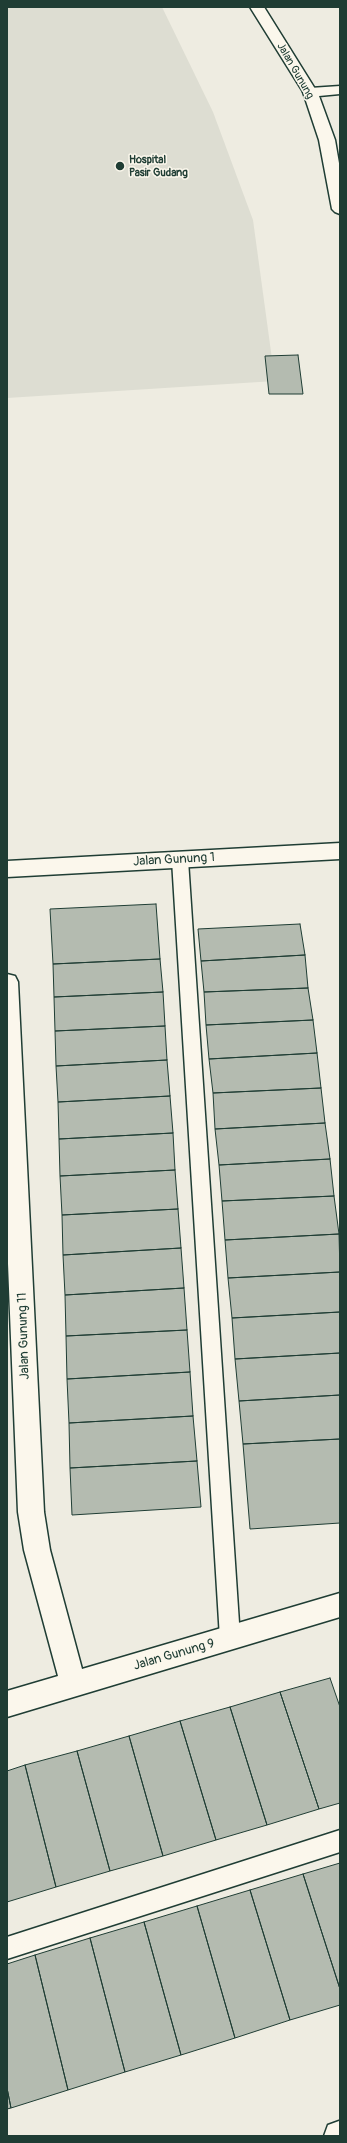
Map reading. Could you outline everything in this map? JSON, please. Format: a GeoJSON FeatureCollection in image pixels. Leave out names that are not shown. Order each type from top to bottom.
{"type":"FeatureCollection","features":[{"type":"Feature","properties":{"kind":"street","name":"Jalan Gunung"},"geometry":{"type":"LineString","coordinates":[[257,7],[310,92],[327,140],[340,209]]}},
{"type":"Feature","properties":{"kind":"street"},"geometry":{"type":"LineString","coordinates":[[310,92],[340,90]]}},
{"type":"Feature","properties":{"kind":"street","name":"Jalan Gunung 1"},"geometry":{"type":"LineString","coordinates":[[7,869],[340,851]]}},
{"type":"Feature","properties":{"kind":"street","name":"Jalan Gunung 11"},"geometry":{"type":"LineString","coordinates":[[7,982],[31,1512],[37,1550],[73,1684]]}},
{"type":"Feature","properties":{"kind":"street","name":"Jalan Gunung 9"},"geometry":{"type":"LineString","coordinates":[[7,1704],[340,1605]]}},
{"type":"Feature","properties":{"kind":"lane"},"geometry":{"type":"LineString","coordinates":[[180,860],[230,1638]]}},
{"type":"Feature","properties":{"kind":"lane"},"geometry":{"type":"LineString","coordinates":[[7,1948],[340,1841]]}},
{"type":"Feature","properties":{"kind":"shaded area","name":"Hospital Pasir Gudang"},"geometry":{"type":"Polygon","coordinates":[[[7,7],[162,7],[213,112],[253,220],[275,381],[7,398],[7,7]]]}},
{"type":"Feature","properties":{"kind":"building"},"geometry":{"type":"Polygon","coordinates":[[[298,355],[303,394],[269,394],[265,356],[298,355]]]}},
{"type":"Feature","properties":{"kind":"building"},"geometry":{"type":"Polygon","coordinates":[[[156,904],[160,959],[53,964],[50,909],[156,904]]]}},
{"type":"Feature","properties":{"kind":"building"},"geometry":{"type":"Polygon","coordinates":[[[300,924],[305,955],[201,961],[198,929],[300,924]]]}},
{"type":"Feature","properties":{"kind":"building"},"geometry":{"type":"Polygon","coordinates":[[[305,955],[308,988],[204,992],[201,961],[305,955]]]}},
{"type":"Feature","properties":{"kind":"building"},"geometry":{"type":"Polygon","coordinates":[[[160,959],[163,992],[54,997],[53,964],[160,959]]]}},
{"type":"Feature","properties":{"kind":"building"},"geometry":{"type":"Polygon","coordinates":[[[308,988],[313,1020],[206,1025],[204,992],[308,988]]]}},
{"type":"Feature","properties":{"kind":"building"},"geometry":{"type":"Polygon","coordinates":[[[163,992],[165,1026],[55,1031],[54,997],[163,992]]]}},
{"type":"Feature","properties":{"kind":"building"},"geometry":{"type":"Polygon","coordinates":[[[313,1020],[317,1053],[209,1059],[206,1025],[313,1020]]]}},
{"type":"Feature","properties":{"kind":"building"},"geometry":{"type":"Polygon","coordinates":[[[165,1026],[167,1060],[56,1066],[55,1031],[165,1026]]]}},
{"type":"Feature","properties":{"kind":"building"},"geometry":{"type":"Polygon","coordinates":[[[317,1053],[321,1088],[213,1093],[209,1059],[317,1053]]]}},
{"type":"Feature","properties":{"kind":"building"},"geometry":{"type":"Polygon","coordinates":[[[167,1060],[170,1096],[58,1102],[56,1066],[167,1060]]]}},
{"type":"Feature","properties":{"kind":"building"},"geometry":{"type":"Polygon","coordinates":[[[321,1088],[325,1123],[215,1129],[213,1093],[321,1088]]]}},
{"type":"Feature","properties":{"kind":"building"},"geometry":{"type":"Polygon","coordinates":[[[170,1096],[173,1133],[59,1139],[58,1102],[170,1096]]]}},
{"type":"Feature","properties":{"kind":"building"},"geometry":{"type":"Polygon","coordinates":[[[325,1123],[330,1159],[219,1165],[215,1129],[325,1123]]]}},
{"type":"Feature","properties":{"kind":"building"},"geometry":{"type":"Polygon","coordinates":[[[173,1133],[175,1170],[60,1176],[59,1139],[173,1133]]]}},
{"type":"Feature","properties":{"kind":"building"},"geometry":{"type":"Polygon","coordinates":[[[330,1159],[334,1196],[222,1201],[219,1165],[330,1159]]]}},
{"type":"Feature","properties":{"kind":"building"},"geometry":{"type":"Polygon","coordinates":[[[175,1170],[178,1209],[62,1215],[60,1176],[175,1170]]]}},
{"type":"Feature","properties":{"kind":"building"},"geometry":{"type":"Polygon","coordinates":[[[334,1196],[339,1234],[225,1240],[222,1201],[334,1196]]]}},
{"type":"Feature","properties":{"kind":"building"},"geometry":{"type":"Polygon","coordinates":[[[178,1209],[181,1248],[63,1255],[62,1215],[178,1209]]]}},
{"type":"Feature","properties":{"kind":"building"},"geometry":{"type":"Polygon","coordinates":[[[339,1234],[340,1272],[228,1278],[225,1240],[339,1234]]]}},
{"type":"Feature","properties":{"kind":"building"},"geometry":{"type":"Polygon","coordinates":[[[181,1248],[184,1288],[65,1295],[63,1255],[181,1248]]]}},
{"type":"Feature","properties":{"kind":"building"},"geometry":{"type":"Polygon","coordinates":[[[340,1272],[340,1312],[232,1318],[228,1278],[340,1272]]]}},
{"type":"Feature","properties":{"kind":"building"},"geometry":{"type":"Polygon","coordinates":[[[184,1288],[187,1330],[66,1336],[65,1295],[184,1288]]]}},
{"type":"Feature","properties":{"kind":"building"},"geometry":{"type":"Polygon","coordinates":[[[340,1312],[340,1353],[235,1359],[232,1318],[340,1312]]]}},
{"type":"Feature","properties":{"kind":"building"},"geometry":{"type":"Polygon","coordinates":[[[187,1330],[190,1372],[67,1379],[66,1336],[187,1330]]]}},
{"type":"Feature","properties":{"kind":"building"},"geometry":{"type":"Polygon","coordinates":[[[340,1353],[340,1395],[239,1401],[235,1359],[340,1353]]]}},
{"type":"Feature","properties":{"kind":"building"},"geometry":{"type":"Polygon","coordinates":[[[190,1372],[193,1416],[69,1423],[67,1379],[190,1372]]]}},
{"type":"Feature","properties":{"kind":"building"},"geometry":{"type":"Polygon","coordinates":[[[340,1395],[340,1439],[243,1444],[239,1401],[340,1395]]]}},
{"type":"Feature","properties":{"kind":"building"},"geometry":{"type":"Polygon","coordinates":[[[193,1416],[197,1461],[70,1468],[69,1423],[193,1416]]]}},
{"type":"Feature","properties":{"kind":"building"},"geometry":{"type":"Polygon","coordinates":[[[340,1439],[340,1523],[250,1529],[243,1444],[340,1439]]]}},
{"type":"Feature","properties":{"kind":"building"},"geometry":{"type":"Polygon","coordinates":[[[197,1461],[201,1507],[72,1515],[70,1468],[197,1461]]]}},
{"type":"Feature","properties":{"kind":"building"},"geometry":{"type":"Polygon","coordinates":[[[330,1678],[340,1707],[340,1803],[319,1809],[280,1692],[330,1678]]]}},
{"type":"Feature","properties":{"kind":"building"},"geometry":{"type":"Polygon","coordinates":[[[280,1692],[319,1809],[267,1825],[230,1707],[280,1692]]]}},
{"type":"Feature","properties":{"kind":"building"},"geometry":{"type":"Polygon","coordinates":[[[230,1707],[267,1825],[216,1840],[180,1721],[230,1707]]]}},
{"type":"Feature","properties":{"kind":"building"},"geometry":{"type":"Polygon","coordinates":[[[180,1721],[216,1840],[163,1856],[129,1736],[180,1721]]]}},
{"type":"Feature","properties":{"kind":"building"},"geometry":{"type":"Polygon","coordinates":[[[129,1736],[163,1856],[110,1871],[77,1751],[129,1736]]]}},
{"type":"Feature","properties":{"kind":"building"},"geometry":{"type":"Polygon","coordinates":[[[77,1751],[110,1871],[56,1887],[25,1765],[77,1751]]]}},
{"type":"Feature","properties":{"kind":"building"},"geometry":{"type":"Polygon","coordinates":[[[25,1765],[56,1887],[7,1902],[7,1771],[25,1765]]]}},
{"type":"Feature","properties":{"kind":"building"},"geometry":{"type":"Polygon","coordinates":[[[340,1863],[340,1989],[303,1874],[340,1863]]]}},
{"type":"Feature","properties":{"kind":"building"},"geometry":{"type":"Polygon","coordinates":[[[303,1874],[340,1989],[340,2005],[290,2020],[250,1890],[303,1874]]]}},
{"type":"Feature","properties":{"kind":"building"},"geometry":{"type":"Polygon","coordinates":[[[250,1890],[290,2020],[235,2038],[197,1906],[250,1890]]]}},
{"type":"Feature","properties":{"kind":"building"},"geometry":{"type":"Polygon","coordinates":[[[197,1906],[235,2038],[181,2055],[144,1922],[197,1906]]]}},
{"type":"Feature","properties":{"kind":"building"},"geometry":{"type":"Polygon","coordinates":[[[144,1922],[181,2055],[125,2072],[90,1938],[144,1922]]]}},
{"type":"Feature","properties":{"kind":"building"},"geometry":{"type":"Polygon","coordinates":[[[90,1938],[125,2072],[68,2090],[35,1955],[90,1938]]]}},
{"type":"Feature","properties":{"kind":"building"},"geometry":{"type":"Polygon","coordinates":[[[35,1955],[68,2090],[11,2108],[7,2088],[7,1964],[35,1955]]]}},
{"type":"Feature","properties":{"kind":"building"},"geometry":{"type":"Polygon","coordinates":[[[7,2088],[11,2108],[7,2109],[7,2088]]]}},
{"type":"Feature","properties":{"kind":"place","name":"Hospital Pasir Gudang"},"geometry":{"type":"Point","coordinates":[120,166]}}]}
